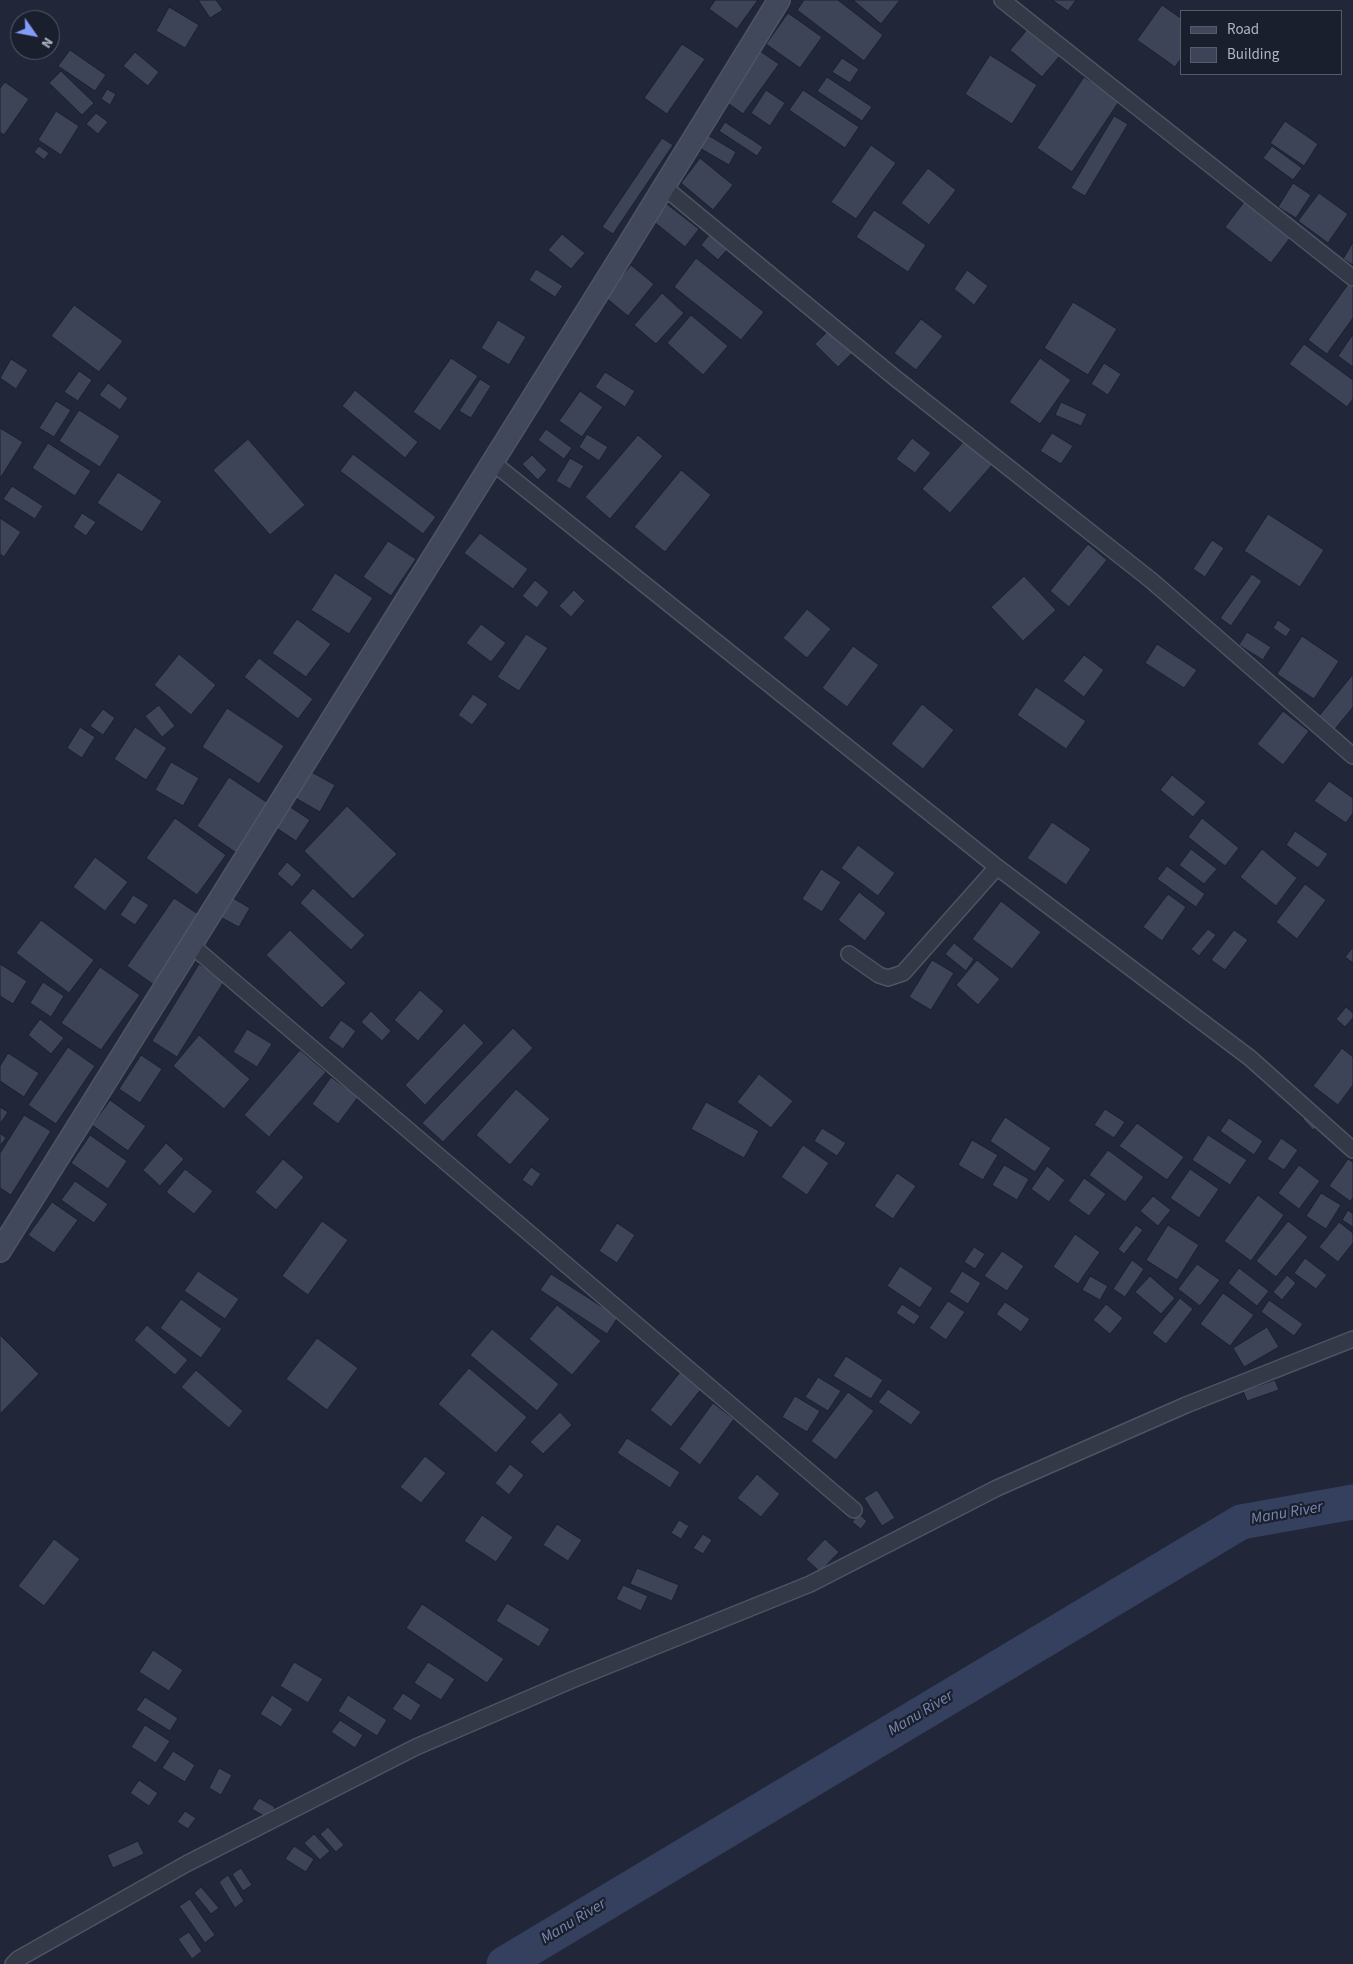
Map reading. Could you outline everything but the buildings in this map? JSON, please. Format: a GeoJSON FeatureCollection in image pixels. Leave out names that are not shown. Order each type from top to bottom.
{"type":"FeatureCollection","features":[{"type":"Feature","properties":{"kind":"main road"},"geometry":{"type":"LineString","coordinates":[[4,1236],[190,944],[779,0]]}},
{"type":"Feature","properties":{"kind":"street"},"geometry":{"type":"LineString","coordinates":[[1002,0],[1353,278]]}},
{"type":"Feature","properties":{"kind":"street"},"geometry":{"type":"LineString","coordinates":[[664,187],[894,376],[1152,581],[1353,756]]}},
{"type":"Feature","properties":{"kind":"street"},"geometry":{"type":"LineString","coordinates":[[492,462],[997,867],[1250,1058],[1353,1150]]}},
{"type":"Feature","properties":{"kind":"street"},"geometry":{"type":"LineString","coordinates":[[849,954],[879,975],[888,978],[903,973],[997,867]]}},
{"type":"Feature","properties":{"kind":"street"},"geometry":{"type":"LineString","coordinates":[[190,944],[854,1510]]}},
{"type":"Feature","properties":{"kind":"street"},"geometry":{"type":"LineString","coordinates":[[13,1964],[18,1959],[186,1864],[416,1747],[572,1680],[810,1584],[997,1488],[1186,1405],[1353,1340]]}},
{"type":"Feature","properties":{"kind":"waterway","name":"Manu River"},"geometry":{"type":"LineString","coordinates":[[504,1964],[1241,1522],[1353,1502]]}}]}
